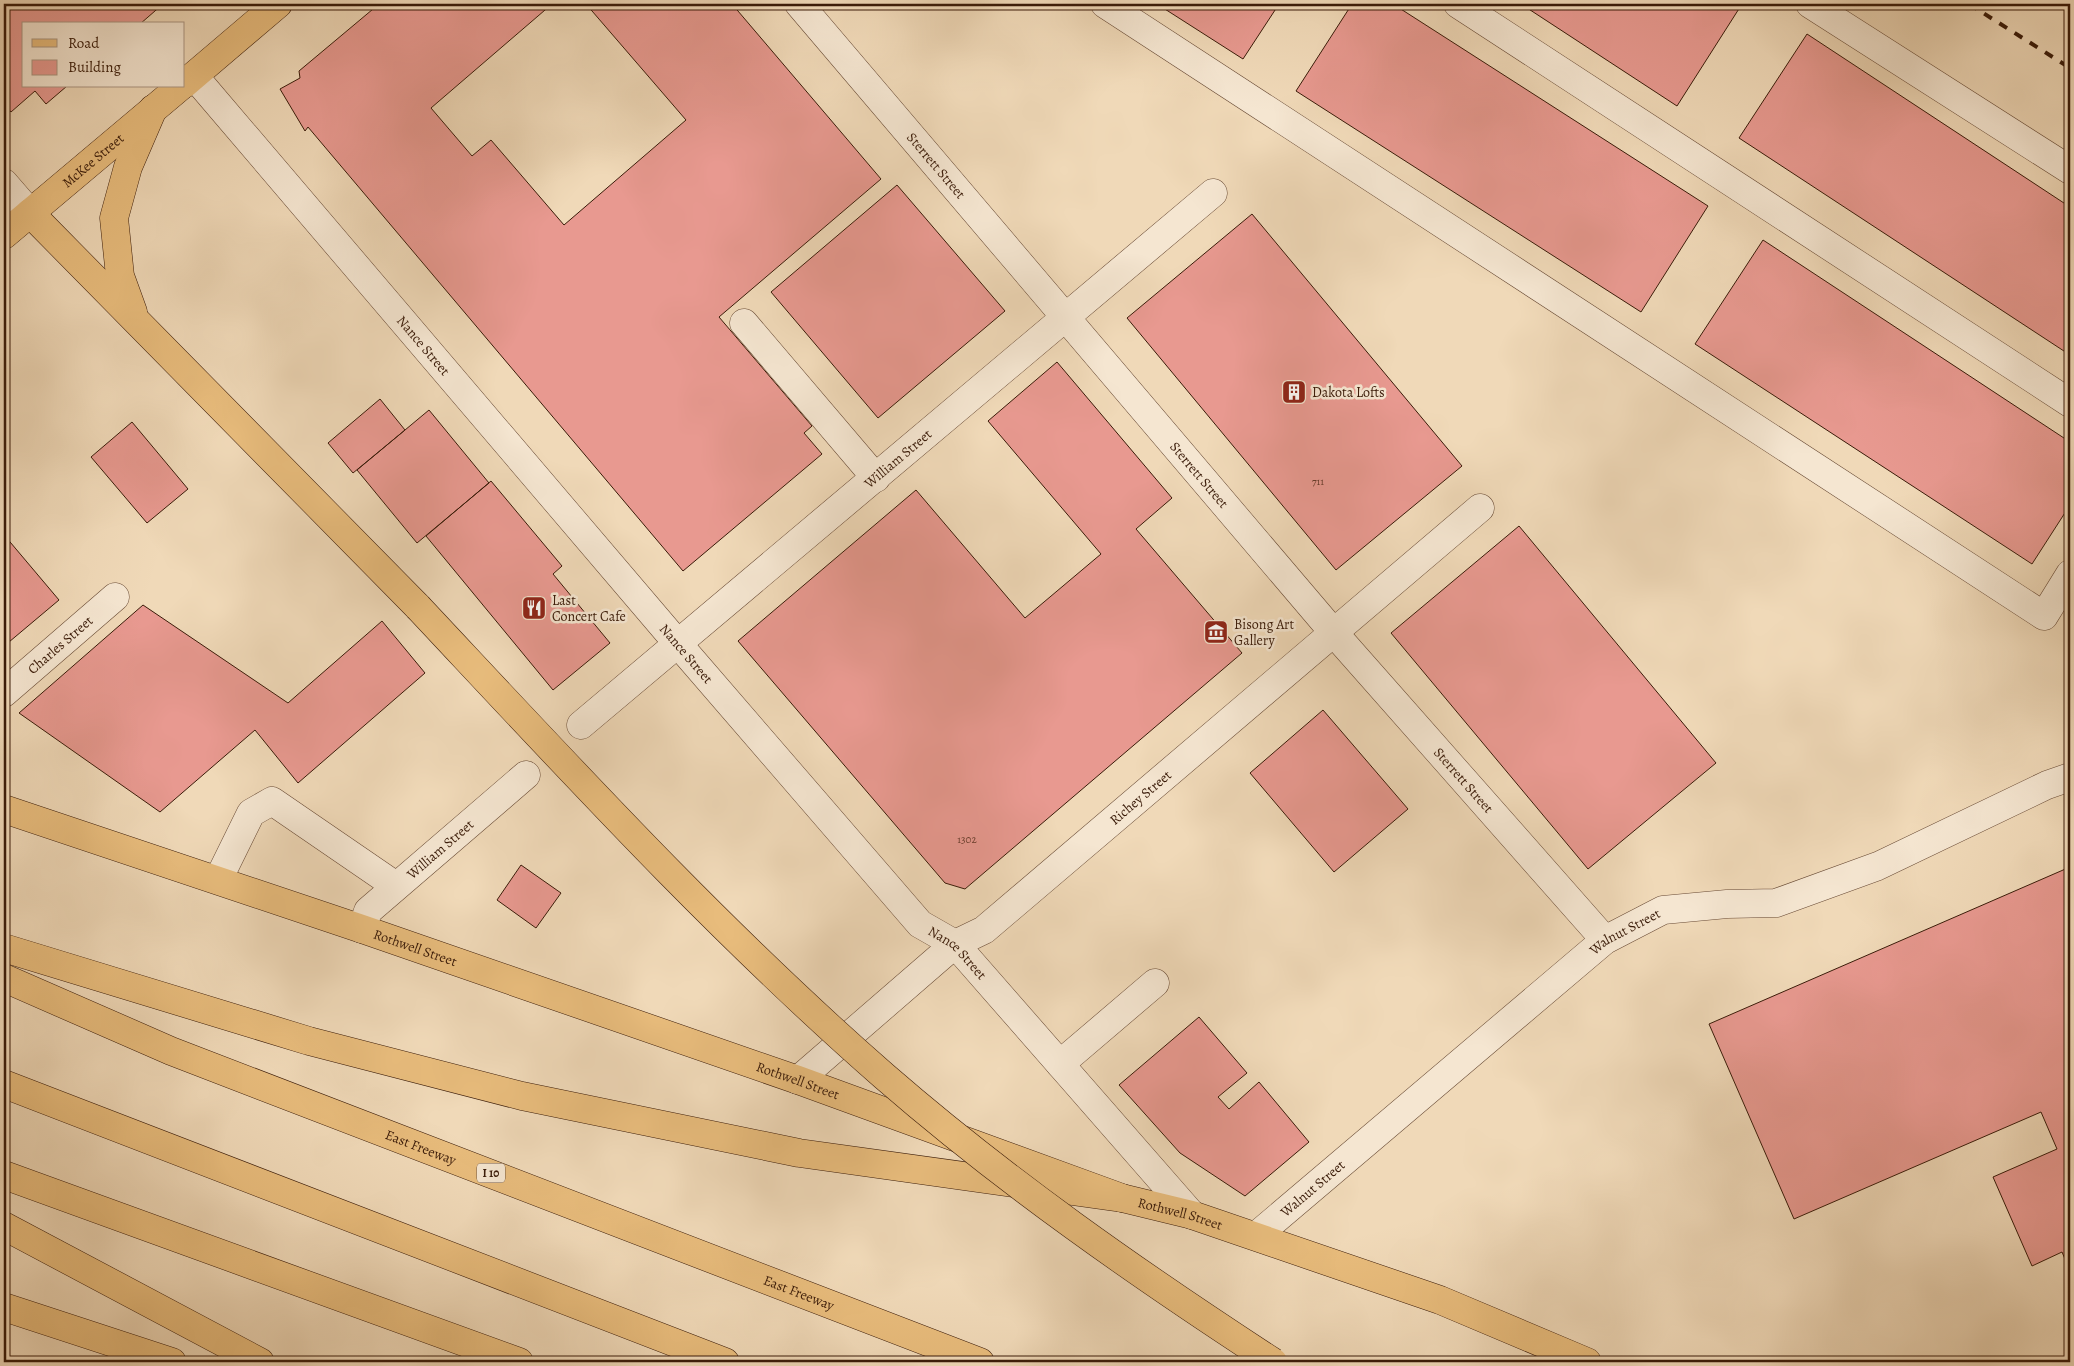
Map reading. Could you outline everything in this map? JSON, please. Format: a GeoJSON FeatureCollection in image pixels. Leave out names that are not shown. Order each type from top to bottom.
{"type":"FeatureCollection","features":[{"type":"Feature","properties":{"kind":"main road","name":"McKee Street"},"geometry":{"type":"LineString","coordinates":[[186,82],[278,4]]}},
{"type":"Feature","properties":{"kind":"main road","name":"McKee Street"},"geometry":{"type":"LineString","coordinates":[[4,235],[179,88]]}},
{"type":"Feature","properties":{"kind":"main road"},"geometry":{"type":"LineString","coordinates":[[136,320],[120,276],[114,218],[128,166],[153,109]]}},
{"type":"Feature","properties":{"kind":"main road"},"geometry":{"type":"LineString","coordinates":[[30,213],[418,607],[643,847],[758,961],[885,1077],[1077,1230],[1185,1305],[1274,1362]]}},
{"type":"Feature","properties":{"kind":"main road","name":"Rothwell Street"},"geometry":{"type":"LineString","coordinates":[[4,809],[362,929],[798,1080],[1122,1198],[1192,1215],[1440,1300],[1586,1362]]}},
{"type":"Feature","properties":{"kind":"main road"},"geometry":{"type":"LineString","coordinates":[[4,948],[309,1041],[522,1096],[799,1154],[1122,1198]]}},
{"type":"Feature","properties":{"kind":"main road","name":"East Freeway"},"geometry":{"type":"LineString","coordinates":[[4,978],[171,1051],[980,1362]]}},
{"type":"Feature","properties":{"kind":"main road"},"geometry":{"type":"LineString","coordinates":[[4,1084],[725,1362]]}},
{"type":"Feature","properties":{"kind":"main road"},"geometry":{"type":"LineString","coordinates":[[4,1175],[519,1362]]}},
{"type":"Feature","properties":{"kind":"main road"},"geometry":{"type":"LineString","coordinates":[[4,1226],[260,1362]]}},
{"type":"Feature","properties":{"kind":"main road"},"geometry":{"type":"LineString","coordinates":[[4,1307],[172,1362]]}},
{"type":"Feature","properties":{"kind":"street","name":"Sterrett Street"},"geometry":{"type":"LineString","coordinates":[[799,4],[1334,633],[1605,940]]}},
{"type":"Feature","properties":{"kind":"street"},"geometry":{"type":"LineString","coordinates":[[1105,4],[2044,616],[2070,574]]}},
{"type":"Feature","properties":{"kind":"street"},"geometry":{"type":"LineString","coordinates":[[1458,4],[2070,403]]}},
{"type":"Feature","properties":{"kind":"street"},"geometry":{"type":"LineString","coordinates":[[1810,4],[2070,170]]}},
{"type":"Feature","properties":{"kind":"street","name":"Nance Street"},"geometry":{"type":"LineString","coordinates":[[186,82],[679,645],[920,924],[955,944],[1192,1215]]}},
{"type":"Feature","properties":{"kind":"street"},"geometry":{"type":"LineString","coordinates":[[4,182],[30,213]]}},
{"type":"Feature","properties":{"kind":"street","name":"William Street"},"geometry":{"type":"LineString","coordinates":[[581,725],[679,645],[1213,193]]}},
{"type":"Feature","properties":{"kind":"street"},"geometry":{"type":"LineString","coordinates":[[744,323],[876,478]]}},
{"type":"Feature","properties":{"kind":"street","name":"Richey Street"},"geometry":{"type":"LineString","coordinates":[[798,1080],[955,944],[984,930],[1480,508]]}},
{"type":"Feature","properties":{"kind":"street","name":"Charles Street"},"geometry":{"type":"LineString","coordinates":[[4,693],[115,597]]}},
{"type":"Feature","properties":{"kind":"street","name":"William Street"},"geometry":{"type":"LineString","coordinates":[[362,929],[368,911],[526,775]]}},
{"type":"Feature","properties":{"kind":"street","name":"Walnut Street"},"geometry":{"type":"LineString","coordinates":[[1256,1236],[1605,940],[1664,910],[1726,904],[1776,903],[1878,866],[2047,786],[2070,777]]}},
{"type":"Feature","properties":{"kind":"street"},"geometry":{"type":"LineString","coordinates":[[218,880],[251,813],[272,801],[396,886]]}},
{"type":"Feature","properties":{"kind":"street"},"geometry":{"type":"LineString","coordinates":[[1060,1064],[1155,983]]}},
{"type":"Feature","properties":{"kind":"building"},"geometry":{"type":"Polygon","coordinates":[[[4,4],[163,4],[142,22],[22,22],[22,88],[65,88],[46,104],[35,91],[11,112],[4,104],[4,4]]]}},
{"type":"Feature","properties":{"kind":"building"},"geometry":{"type":"Polygon","coordinates":[[[379,4],[552,4],[431,108],[472,156],[491,140],[564,225],[686,120],[586,4],[732,4],[881,179],[719,317],[812,426],[804,433],[822,454],[683,571],[308,127],[305,131],[280,89],[300,78],[299,71],[379,4]]]}},
{"type":"Feature","properties":{"kind":"building"},"geometry":{"type":"Polygon","coordinates":[[[1157,4],[1279,4],[1243,59],[1157,4]]]}},
{"type":"Feature","properties":{"kind":"building"},"geometry":{"type":"Polygon","coordinates":[[[1352,4],[1393,4],[1708,206],[1641,312],[1296,91],[1352,4]]]}},
{"type":"Feature","properties":{"kind":"building"},"geometry":{"type":"Polygon","coordinates":[[[1521,4],[1742,4],[1677,106],[1521,4]]]}},
{"type":"Feature","properties":{"kind":"building"},"geometry":{"type":"Polygon","coordinates":[[[1807,34],[2070,207],[2070,355],[1739,138],[1807,34]]]}},
{"type":"Feature","properties":{"kind":"building"},"geometry":{"type":"Polygon","coordinates":[[[897,185],[1005,311],[878,418],[771,292],[897,185]]]}},
{"type":"Feature","properties":{"kind":"building","name":"Dakota Lofts"},"geometry":{"type":"Polygon","coordinates":[[[1252,214],[1462,466],[1336,570],[1127,318],[1252,214]]]}},
{"type":"Feature","properties":{"kind":"building"},"geometry":{"type":"Polygon","coordinates":[[[1763,240],[2070,442],[2070,505],[2032,564],[1695,344],[1763,240]]]}},
{"type":"Feature","properties":{"kind":"building"},"geometry":{"type":"Polygon","coordinates":[[[1057,362],[1172,498],[1136,529],[1242,653],[965,889],[945,883],[738,641],[916,490],[1025,618],[1101,554],[988,421],[1057,362]]]}},
{"type":"Feature","properties":{"kind":"building"},"geometry":{"type":"Polygon","coordinates":[[[380,399],[405,430],[353,473],[328,443],[380,399]]]}},
{"type":"Feature","properties":{"kind":"building"},"geometry":{"type":"Polygon","coordinates":[[[429,410],[489,483],[417,543],[357,470],[429,410]]]}},
{"type":"Feature","properties":{"kind":"building"},"geometry":{"type":"Polygon","coordinates":[[[132,422],[188,489],[147,523],[91,457],[132,422]]]}},
{"type":"Feature","properties":{"kind":"building"},"geometry":{"type":"Polygon","coordinates":[[[4,473],[9,479],[4,484],[4,473]]]}},
{"type":"Feature","properties":{"kind":"building","name":"Last Concert Cafe"},"geometry":{"type":"Polygon","coordinates":[[[491,481],[562,566],[553,574],[610,643],[553,690],[426,536],[491,481]]]}},
{"type":"Feature","properties":{"kind":"building"},"geometry":{"type":"Polygon","coordinates":[[[1519,526],[1716,763],[1588,869],[1391,633],[1519,526]]]}},
{"type":"Feature","properties":{"kind":"building"},"geometry":{"type":"Polygon","coordinates":[[[5,536],[59,600],[9,642],[4,636],[5,536]]]}},
{"type":"Feature","properties":{"kind":"building"},"geometry":{"type":"Polygon","coordinates":[[[143,605],[288,703],[382,621],[425,673],[298,783],[255,730],[160,812],[19,713],[143,605]]]}},
{"type":"Feature","properties":{"kind":"building"},"geometry":{"type":"Polygon","coordinates":[[[1323,710],[1408,809],[1334,872],[1250,773],[1323,710]]]}},
{"type":"Feature","properties":{"kind":"building"},"geometry":{"type":"Polygon","coordinates":[[[521,865],[561,893],[536,928],[497,900],[521,865]]]}},
{"type":"Feature","properties":{"kind":"building"},"geometry":{"type":"Polygon","coordinates":[[[2070,867],[2070,1271],[2062,1252],[2032,1266],[1993,1177],[2057,1149],[2041,1112],[1794,1219],[1709,1024],[2070,867]]]}},
{"type":"Feature","properties":{"kind":"building"},"geometry":{"type":"Polygon","coordinates":[[[1199,1017],[1247,1073],[1218,1097],[1229,1109],[1259,1082],[1309,1142],[1245,1196],[1180,1153],[1119,1085],[1199,1017]]]}},
{"type":"Feature","properties":{"kind":"railway"},"geometry":{"type":"LineString","coordinates":[[1969,4],[2070,68]]}},
{"type":"Feature","properties":{"kind":"place","name":"Dakota Lofts"},"geometry":{"type":"Point","coordinates":[1294,392]}},
{"type":"Feature","properties":{"kind":"place","name":"Last Concert Cafe"},"geometry":{"type":"Point","coordinates":[534,608]}},
{"type":"Feature","properties":{"kind":"place","name":"Bisong Art Gallery"},"geometry":{"type":"Point","coordinates":[1216,632]}}]}
